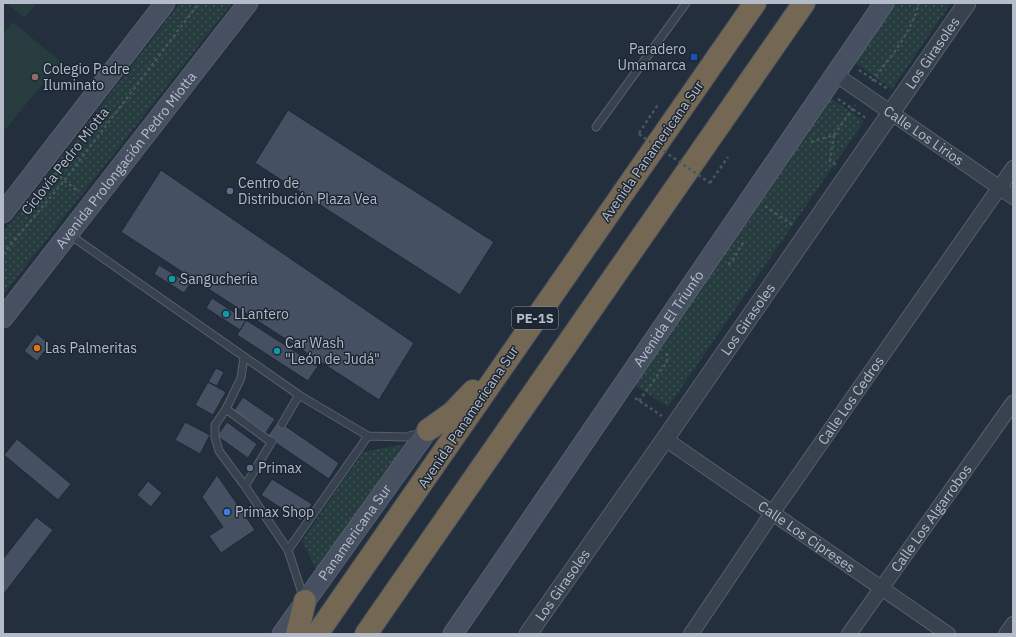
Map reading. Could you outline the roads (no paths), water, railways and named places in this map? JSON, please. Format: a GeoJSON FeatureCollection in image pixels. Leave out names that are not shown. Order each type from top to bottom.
{"type":"FeatureCollection","features":[{"type":"Feature","properties":{"kind":"highway","name":"Avenida Panamericana Sur"},"geometry":{"type":"LineString","coordinates":[[317,634],[755,3]]}},
{"type":"Feature","properties":{"kind":"highway","name":"PE-1S"},"geometry":{"type":"LineString","coordinates":[[366,634],[804,3]]}},
{"type":"Feature","properties":{"kind":"highway"},"geometry":{"type":"LineString","coordinates":[[428,430],[452,413],[531,324]]}},
{"type":"Feature","properties":{"kind":"highway"},"geometry":{"type":"LineString","coordinates":[[298,634],[304,601]]}},
{"type":"Feature","properties":{"kind":"main road"},"geometry":{"type":"LineString","coordinates":[[3,213],[165,3]]}},
{"type":"Feature","properties":{"kind":"main road","name":"Avenida Prolongación Pedro Miotta"},"geometry":{"type":"LineString","coordinates":[[3,318],[248,3]]}},
{"type":"Feature","properties":{"kind":"main road","name":"Avenida El Triunfo"},"geometry":{"type":"LineString","coordinates":[[453,634],[884,3]]}},
{"type":"Feature","properties":{"kind":"main road","name":"Panamericana Sur"},"geometry":{"type":"LineString","coordinates":[[282,634],[304,601],[428,430]]}},
{"type":"Feature","properties":{"kind":"street","name":"Los Girasoles"},"geometry":{"type":"LineString","coordinates":[[528,634],[967,3]]}},
{"type":"Feature","properties":{"kind":"street","name":"Calle Los Lirios"},"geometry":{"type":"LineString","coordinates":[[835,74],[1013,197]]}},
{"type":"Feature","properties":{"kind":"street","name":"Calle Los Cedros"},"geometry":{"type":"LineString","coordinates":[[691,634],[773,512],[1013,168]]}},
{"type":"Feature","properties":{"kind":"street","name":"Calle Los Algarrobos"},"geometry":{"type":"LineString","coordinates":[[849,634],[1013,402]]}},
{"type":"Feature","properties":{"kind":"street","name":"Calle Los Cipreses"},"geometry":{"type":"LineString","coordinates":[[665,439],[948,634]]}},
{"type":"Feature","properties":{"kind":"street"},"geometry":{"type":"LineString","coordinates":[[1006,634],[1013,624]]}},
{"type":"Feature","properties":{"kind":"lane"},"geometry":{"type":"LineString","coordinates":[[596,127],[686,3]]}},
{"type":"Feature","properties":{"kind":"lane"},"geometry":{"type":"LineString","coordinates":[[69,234],[299,395],[368,436],[405,437],[428,430]]}},
{"type":"Feature","properties":{"kind":"lane"},"geometry":{"type":"LineString","coordinates":[[244,357],[241,378],[226,409],[215,426],[215,437],[219,451],[245,486],[288,550],[304,601]]}},
{"type":"Feature","properties":{"kind":"lane"},"geometry":{"type":"LineString","coordinates":[[282,424],[299,395]]}},
{"type":"Feature","properties":{"kind":"lane"},"geometry":{"type":"LineString","coordinates":[[226,409],[272,441],[245,486]]}},
{"type":"Feature","properties":{"kind":"lane"},"geometry":{"type":"LineString","coordinates":[[288,550],[368,436]]}},
{"type":"Feature","properties":{"kind":"lane"},"geometry":{"type":"LineString","coordinates":[[372,634],[414,564]]}},
{"type":"Feature","properties":{"kind":"place","name":"Paradero Umamarca"},"geometry":{"type":"Point","coordinates":[694,57]}},
{"type":"Feature","properties":{"kind":"place","name":"Colegio Padre Iluminato"},"geometry":{"type":"Point","coordinates":[35,77]}},
{"type":"Feature","properties":{"kind":"place","name":"Centro de Distribución Plaza Vea"},"geometry":{"type":"Point","coordinates":[230,191]}},
{"type":"Feature","properties":{"kind":"place","name":"Sangucheria"},"geometry":{"type":"Point","coordinates":[172,279]}},
{"type":"Feature","properties":{"kind":"place","name":"LLantero"},"geometry":{"type":"Point","coordinates":[226,314]}},
{"type":"Feature","properties":{"kind":"place","name":"Las Palmeritas"},"geometry":{"type":"Point","coordinates":[37,348]}},
{"type":"Feature","properties":{"kind":"place","name":"Car Wash \"León de Judá\""},"geometry":{"type":"Point","coordinates":[277,351]}},
{"type":"Feature","properties":{"kind":"place","name":"Primax"},"geometry":{"type":"Point","coordinates":[250,468]}},
{"type":"Feature","properties":{"kind":"place","name":"Primax Shop"},"geometry":{"type":"Point","coordinates":[227,512]}}]}
